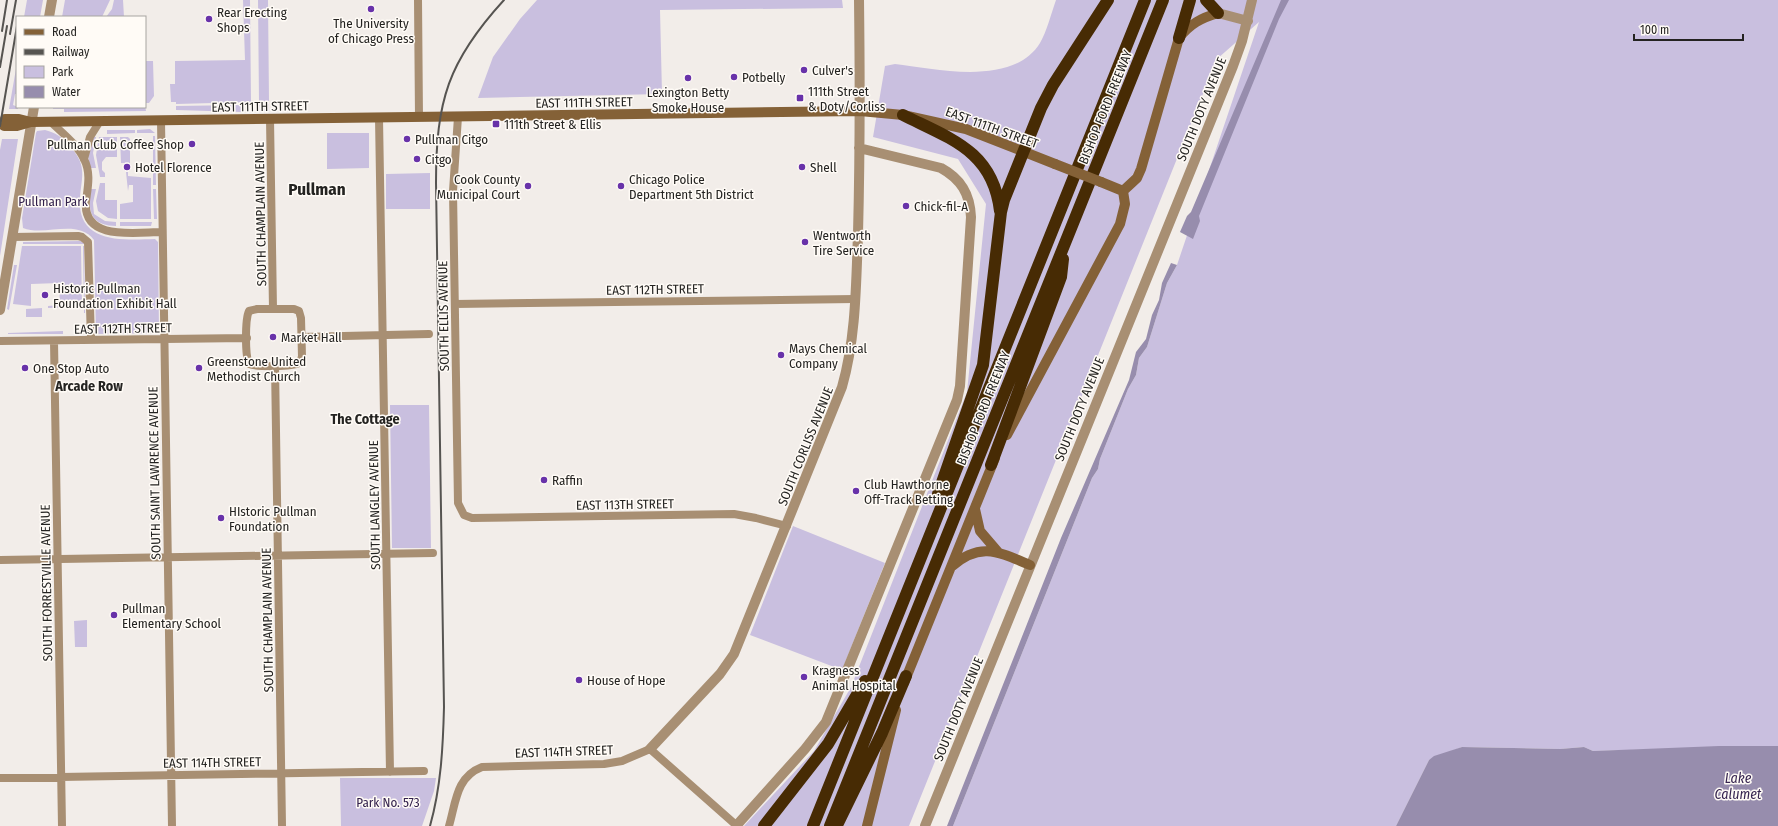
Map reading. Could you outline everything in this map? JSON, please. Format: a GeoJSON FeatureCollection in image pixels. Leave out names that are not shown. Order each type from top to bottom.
{"type":"FeatureCollection","features":[{"type":"Feature","properties":{"kind":"highway"},"geometry":{"type":"LineString","coordinates":[[931,533],[938,494],[983,365],[1001,212],[1041,108],[1053,85],[1108,0]]}},
{"type":"Feature","properties":{"kind":"highway","name":"BISHOP FORD FREEWAY"},"geometry":{"type":"LineString","coordinates":[[813,826],[1145,0]]}},
{"type":"Feature","properties":{"kind":"highway","name":"BISHOP FORD FREEWAY"},"geometry":{"type":"LineString","coordinates":[[830,826],[1163,0]]}},
{"type":"Feature","properties":{"kind":"highway"},"geometry":{"type":"LineString","coordinates":[[1179,38],[1190,0]]}},
{"type":"Feature","properties":{"kind":"highway"},"geometry":{"type":"LineString","coordinates":[[1206,0],[1218,13]]}},
{"type":"Feature","properties":{"kind":"highway"},"geometry":{"type":"LineString","coordinates":[[903,115],[955,141],[982,163],[994,182],[1001,212]]}},
{"type":"Feature","properties":{"kind":"highway"},"geometry":{"type":"LineString","coordinates":[[991,465],[1061,277],[1067,236]]}},
{"type":"Feature","properties":{"kind":"highway"},"geometry":{"type":"LineString","coordinates":[[764,826],[828,744],[859,690],[878,664]]}},
{"type":"Feature","properties":{"kind":"highway"},"geometry":{"type":"LineString","coordinates":[[836,826],[882,732],[906,676]]}},
{"type":"Feature","properties":{"kind":"main road"},"geometry":{"type":"LineString","coordinates":[[867,826],[906,676],[991,465],[1120,224],[1125,204],[1122,191],[1137,178],[1141,169],[1179,38],[1185,30],[1198,20],[1218,13]]}},
{"type":"Feature","properties":{"kind":"main road","name":"EAST 111TH STREET"},"geometry":{"type":"LineString","coordinates":[[4,123],[17,126],[31,122],[860,111],[903,115],[966,129],[1122,191]]}},
{"type":"Feature","properties":{"kind":"main road"},"geometry":{"type":"LineString","coordinates":[[975,507],[975,517],[980,531],[998,552]]}},
{"type":"Feature","properties":{"kind":"main road"},"geometry":{"type":"LineString","coordinates":[[951,567],[963,558],[972,554],[987,551],[998,552],[1030,565]]}},
{"type":"Feature","properties":{"kind":"street"},"geometry":{"type":"LineString","coordinates":[[49,16],[52,0]]}},
{"type":"Feature","properties":{"kind":"street"},"geometry":{"type":"LineString","coordinates":[[418,0],[419,117]]}},
{"type":"Feature","properties":{"kind":"street"},"geometry":{"type":"LineString","coordinates":[[859,0],[860,111]]}},
{"type":"Feature","properties":{"kind":"street","name":"SOUTH DOTY AVENUE"},"geometry":{"type":"LineString","coordinates":[[925,826],[1230,73],[1248,21],[1252,0]]}},
{"type":"Feature","properties":{"kind":"street"},"geometry":{"type":"LineString","coordinates":[[1218,13],[1248,21]]}},
{"type":"Feature","properties":{"kind":"street"},"geometry":{"type":"LineString","coordinates":[[0,310],[34,108]]}},
{"type":"Feature","properties":{"kind":"street","name":"SOUTH CORLISS AVENUE"},"geometry":{"type":"LineString","coordinates":[[650,749],[720,674],[731,659],[787,526],[842,387],[851,346],[860,111]]}},
{"type":"Feature","properties":{"kind":"street","name":"SOUTH ELLIS AVENUE"},"geometry":{"type":"LineString","coordinates":[[458,117],[453,190],[458,503],[464,515]]}},
{"type":"Feature","properties":{"kind":"street","name":"SOUTH LANGLEY AVENUE"},"geometry":{"type":"LineString","coordinates":[[379,118],[390,772]]}},
{"type":"Feature","properties":{"kind":"street","name":"SOUTH CHAMPLAIN AVENUE"},"geometry":{"type":"LineString","coordinates":[[270,119],[273,309]]}},
{"type":"Feature","properties":{"kind":"street"},"geometry":{"type":"LineString","coordinates":[[84,159],[90,137],[100,121]]}},
{"type":"Feature","properties":{"kind":"street","name":"SOUTH SAINT LAWRENCE AVENUE"},"geometry":{"type":"LineString","coordinates":[[160,121],[172,826]]}},
{"type":"Feature","properties":{"kind":"street"},"geometry":{"type":"LineString","coordinates":[[51,122],[65,135],[84,159],[89,180],[86,206],[90,219],[95,225],[114,232],[162,232]]}},
{"type":"Feature","properties":{"kind":"street"},"geometry":{"type":"LineString","coordinates":[[650,749],[736,826],[805,749],[826,722],[958,395],[971,217],[969,197],[959,181],[941,168],[859,148]]}},
{"type":"Feature","properties":{"kind":"street"},"geometry":{"type":"LineString","coordinates":[[12,237],[78,236],[86,239],[90,246],[91,340]]}},
{"type":"Feature","properties":{"kind":"street","name":"EAST 112TH STREET"},"geometry":{"type":"LineString","coordinates":[[456,304],[854,299]]}},
{"type":"Feature","properties":{"kind":"street"},"geometry":{"type":"LineString","coordinates":[[257,309],[294,309],[299,311],[301,318],[301,337],[302,357],[299,363],[293,365],[249,364],[247,356],[247,318],[249,311],[257,309]]}},
{"type":"Feature","properties":{"kind":"street"},"geometry":{"type":"LineString","coordinates":[[301,337],[429,334]]}},
{"type":"Feature","properties":{"kind":"street","name":"EAST 112TH STREET"},"geometry":{"type":"LineString","coordinates":[[0,341],[247,338]]}},
{"type":"Feature","properties":{"kind":"street","name":"SOUTH FORRESTVILLE AVENUE"},"geometry":{"type":"LineString","coordinates":[[54,341],[62,826]]}},
{"type":"Feature","properties":{"kind":"street","name":"SOUTH CHAMPLAIN AVENUE"},"geometry":{"type":"LineString","coordinates":[[275,365],[282,826]]}},
{"type":"Feature","properties":{"kind":"street","name":"EAST 113TH STREET"},"geometry":{"type":"LineString","coordinates":[[464,515],[472,518],[734,514],[787,526]]}},
{"type":"Feature","properties":{"kind":"street"},"geometry":{"type":"LineString","coordinates":[[0,560],[433,553]]}},
{"type":"Feature","properties":{"kind":"street","name":"EAST 114TH STREET"},"geometry":{"type":"LineString","coordinates":[[449,826],[455,799],[462,781],[474,770],[482,766],[604,764],[622,761],[650,749]]}},
{"type":"Feature","properties":{"kind":"street","name":"EAST 114TH STREET"},"geometry":{"type":"LineString","coordinates":[[0,778],[424,771]]}},
{"type":"Feature","properties":{"kind":"green space"},"geometry":{"type":"Polygon","coordinates":[[[27,0],[43,0],[40,16],[24,16],[27,0]]]}},
{"type":"Feature","properties":{"kind":"green space"},"geometry":{"type":"Polygon","coordinates":[[[65,0],[110,0],[102,16],[62,16],[65,0]]]}},
{"type":"Feature","properties":{"kind":"green space"},"geometry":{"type":"Polygon","coordinates":[[[114,0],[123,0],[124,16],[107,16],[112,9],[114,0]]]}},
{"type":"Feature","properties":{"kind":"green space"},"geometry":{"type":"Polygon","coordinates":[[[243,0],[250,0],[251,102],[176,104],[176,102],[171,102],[170,84],[175,84],[175,61],[245,60],[243,0]]]}},
{"type":"Feature","properties":{"kind":"green space"},"geometry":{"type":"Polygon","coordinates":[[[258,0],[268,0],[269,101],[259,102],[258,0]]]}},
{"type":"Feature","properties":{"kind":"green space"},"geometry":{"type":"Polygon","coordinates":[[[537,0],[842,0],[843,8],[660,10],[662,94],[478,98],[493,57],[520,19],[537,0]]]}},
{"type":"Feature","properties":{"kind":"green space"},"geometry":{"type":"Polygon","coordinates":[[[1056,0],[1778,0],[1778,746],[1593,751],[1584,747],[1560,749],[1462,747],[1429,760],[1396,826],[953,826],[1092,478],[1098,469],[1100,459],[1128,389],[1136,375],[1139,358],[1147,347],[1167,283],[1177,265],[1259,22],[1217,59],[909,826],[744,826],[814,751],[851,687],[967,392],[986,204],[958,159],[873,137],[885,66],[895,64],[931,69],[973,72],[1012,66],[1028,57],[1040,43],[1047,28],[1056,0]]]}},
{"type":"Feature","properties":{"kind":"green space"},"geometry":{"type":"Polygon","coordinates":[[[146,61],[153,61],[154,96],[149,103],[146,103],[146,61]]]}},
{"type":"Feature","properties":{"kind":"green space"},"geometry":{"type":"Polygon","coordinates":[[[16,69],[16,94],[13,105],[18,109],[9,109],[16,69]]]}},
{"type":"Feature","properties":{"kind":"green space"},"geometry":{"type":"Polygon","coordinates":[[[269,104],[269,111],[260,111],[259,105],[269,104]]]}},
{"type":"Feature","properties":{"kind":"green space"},"geometry":{"type":"Polygon","coordinates":[[[242,105],[242,112],[176,110],[176,106],[242,105]]]}},
{"type":"Feature","properties":{"kind":"green space"},"geometry":{"type":"Polygon","coordinates":[[[145,108],[146,111],[64,112],[64,109],[53,109],[145,108]]]}},
{"type":"Feature","properties":{"kind":"green space"},"geometry":{"type":"Polygon","coordinates":[[[150,129],[155,133],[137,133],[137,130],[150,129]]]}},
{"type":"Feature","properties":{"kind":"green space","name":"Pullman Park"},"geometry":{"type":"Polygon","coordinates":[[[45,130],[65,140],[79,159],[82,170],[80,197],[81,212],[86,224],[94,231],[104,236],[116,239],[155,239],[158,242],[159,333],[96,334],[94,240],[79,230],[60,229],[41,231],[23,228],[22,218],[36,133],[37,131],[45,130]]]}},
{"type":"Feature","properties":{"kind":"green space"},"geometry":{"type":"Polygon","coordinates":[[[107,130],[135,130],[135,133],[107,134],[107,130]]]}},
{"type":"Feature","properties":{"kind":"green space"},"geometry":{"type":"Polygon","coordinates":[[[327,133],[369,133],[369,168],[327,169],[327,133]]]}},
{"type":"Feature","properties":{"kind":"green space"},"geometry":{"type":"Polygon","coordinates":[[[153,136],[155,136],[156,185],[153,185],[153,136]]]}},
{"type":"Feature","properties":{"kind":"green space"},"geometry":{"type":"Polygon","coordinates":[[[93,137],[96,137],[93,153],[96,168],[90,168],[88,156],[93,137]]]}},
{"type":"Feature","properties":{"kind":"green space"},"geometry":{"type":"Polygon","coordinates":[[[99,137],[117,137],[117,157],[106,157],[102,162],[102,170],[105,173],[105,177],[100,177],[96,155],[99,137]]]}},
{"type":"Feature","properties":{"kind":"green space"},"geometry":{"type":"Polygon","coordinates":[[[120,137],[128,137],[130,139],[130,163],[121,163],[120,137]]]}},
{"type":"Feature","properties":{"kind":"green space"},"geometry":{"type":"Polygon","coordinates":[[[2,139],[18,139],[0,256],[0,150],[2,139]]]}},
{"type":"Feature","properties":{"kind":"green space"},"geometry":{"type":"Polygon","coordinates":[[[126,172],[128,172],[128,176],[151,178],[151,219],[120,219],[120,204],[133,202],[133,185],[129,185],[128,191],[126,172]]]}},
{"type":"Feature","properties":{"kind":"green space"},"geometry":{"type":"Polygon","coordinates":[[[430,173],[430,209],[386,209],[386,174],[430,173]]]}},
{"type":"Feature","properties":{"kind":"green space"},"geometry":{"type":"Polygon","coordinates":[[[100,183],[105,183],[105,200],[117,200],[117,219],[108,218],[98,211],[96,201],[100,183]]]}},
{"type":"Feature","properties":{"kind":"green space"},"geometry":{"type":"Polygon","coordinates":[[[91,189],[96,189],[93,203],[94,214],[105,221],[116,222],[116,226],[100,223],[92,215],[90,210],[91,189]]]}},
{"type":"Feature","properties":{"kind":"green space"},"geometry":{"type":"Polygon","coordinates":[[[153,189],[156,189],[157,219],[154,219],[153,189]]]}},
{"type":"Feature","properties":{"kind":"green space"},"geometry":{"type":"Polygon","coordinates":[[[120,222],[152,222],[151,226],[120,226],[120,222]]]}},
{"type":"Feature","properties":{"kind":"green space"},"geometry":{"type":"Polygon","coordinates":[[[81,241],[85,244],[23,244],[23,242],[81,241]]]}},
{"type":"Feature","properties":{"kind":"green space"},"geometry":{"type":"Polygon","coordinates":[[[22,246],[81,246],[82,307],[48,308],[48,306],[60,305],[59,283],[31,284],[31,306],[13,304],[22,246]]]}},
{"type":"Feature","properties":{"kind":"green space"},"geometry":{"type":"Polygon","coordinates":[[[84,246],[85,313],[84,313],[84,246]]]}},
{"type":"Feature","properties":{"kind":"green space"},"geometry":{"type":"Polygon","coordinates":[[[14,265],[17,265],[9,310],[7,309],[14,265]]]}},
{"type":"Feature","properties":{"kind":"green space"},"geometry":{"type":"Polygon","coordinates":[[[42,308],[42,317],[26,317],[26,309],[42,308]]]}},
{"type":"Feature","properties":{"kind":"green space"},"geometry":{"type":"Polygon","coordinates":[[[63,331],[63,334],[8,334],[8,333],[63,331]]]}},
{"type":"Feature","properties":{"kind":"green space"},"geometry":{"type":"Polygon","coordinates":[[[390,405],[429,405],[431,548],[392,548],[390,405]]]}},
{"type":"Feature","properties":{"kind":"green space"},"geometry":{"type":"Polygon","coordinates":[[[793,526],[885,563],[842,670],[750,635],[793,526]]]}},
{"type":"Feature","properties":{"kind":"green space"},"geometry":{"type":"Polygon","coordinates":[[[87,620],[87,647],[75,647],[74,621],[87,620]]]}},
{"type":"Feature","properties":{"kind":"green space","name":"Park No. 573"},"geometry":{"type":"Polygon","coordinates":[[[340,778],[436,778],[434,791],[422,826],[341,826],[340,778]]]}},
{"type":"Feature","properties":{"kind":"water"},"geometry":{"type":"Polygon","coordinates":[[[1281,0],[1289,0],[1279,19],[1199,216],[1200,221],[1193,239],[1180,232],[1187,216],[1191,212],[1281,0]]]}},
{"type":"Feature","properties":{"kind":"water"},"geometry":{"type":"Polygon","coordinates":[[[1171,263],[1177,265],[1167,283],[1147,347],[1139,358],[1136,375],[1128,389],[1100,459],[1098,469],[1092,478],[953,826],[947,826],[1061,538],[1129,380],[1136,352],[1146,339],[1152,315],[1159,300],[1162,283],[1171,263]]]}},
{"type":"Feature","properties":{"kind":"water","name":"Lake Calumet"},"geometry":{"type":"Polygon","coordinates":[[[1719,746],[1778,746],[1778,826],[1396,826],[1429,760],[1434,756],[1462,747],[1560,749],[1584,747],[1593,751],[1719,746]]]}},
{"type":"Feature","properties":{"kind":"railway"},"geometry":{"type":"LineString","coordinates":[[2,31],[7,0]]}},
{"type":"Feature","properties":{"kind":"railway"},"geometry":{"type":"LineString","coordinates":[[10,34],[16,0]]}},
{"type":"Feature","properties":{"kind":"railway"},"geometry":{"type":"LineString","coordinates":[[430,826],[439,782],[444,707],[436,183],[439,128],[449,84],[458,63],[485,22],[504,0]]}},
{"type":"Feature","properties":{"kind":"railway"},"geometry":{"type":"LineString","coordinates":[[0,67],[7,26]]}},
{"type":"Feature","properties":{"kind":"railway"},"geometry":{"type":"LineString","coordinates":[[0,126],[16,32]]}},
{"type":"Feature","properties":{"kind":"place","name":"The University of Chicago Press"},"geometry":{"type":"Point","coordinates":[371,9]}},
{"type":"Feature","properties":{"kind":"place","name":"Rear Erecting Shops"},"geometry":{"type":"Point","coordinates":[209,19]}},
{"type":"Feature","properties":{"kind":"place","name":"Culver's"},"geometry":{"type":"Point","coordinates":[804,70]}},
{"type":"Feature","properties":{"kind":"place","name":"Potbelly"},"geometry":{"type":"Point","coordinates":[734,77]}},
{"type":"Feature","properties":{"kind":"place","name":"Lexington Betty Smoke House"},"geometry":{"type":"Point","coordinates":[688,78]}},
{"type":"Feature","properties":{"kind":"place","name":"111th Street & Doty/Corliss"},"geometry":{"type":"Point","coordinates":[800,98]}},
{"type":"Feature","properties":{"kind":"place","name":"111th Street & Ellis"},"geometry":{"type":"Point","coordinates":[496,124]}},
{"type":"Feature","properties":{"kind":"place","name":"Pullman Citgo"},"geometry":{"type":"Point","coordinates":[407,139]}},
{"type":"Feature","properties":{"kind":"place","name":"Pullman Club Coffee Shop"},"geometry":{"type":"Point","coordinates":[192,144]}},
{"type":"Feature","properties":{"kind":"place","name":"Citgo"},"geometry":{"type":"Point","coordinates":[417,159]}},
{"type":"Feature","properties":{"kind":"place","name":"Hotel Florence"},"geometry":{"type":"Point","coordinates":[127,167]}},
{"type":"Feature","properties":{"kind":"place","name":"Shell"},"geometry":{"type":"Point","coordinates":[802,167]}},
{"type":"Feature","properties":{"kind":"place","name":"Cook County Municipal Court"},"geometry":{"type":"Point","coordinates":[528,186]}},
{"type":"Feature","properties":{"kind":"place","name":"Chicago Police Department 5th District"},"geometry":{"type":"Point","coordinates":[621,186]}},
{"type":"Feature","properties":{"kind":"place","name":"Chick-fil-A"},"geometry":{"type":"Point","coordinates":[906,206]}},
{"type":"Feature","properties":{"kind":"place","name":"Wentworth Tire Service"},"geometry":{"type":"Point","coordinates":[805,242]}},
{"type":"Feature","properties":{"kind":"place","name":"Historic Pullman Foundation Exhibit Hall"},"geometry":{"type":"Point","coordinates":[45,295]}},
{"type":"Feature","properties":{"kind":"place","name":"Market Hall"},"geometry":{"type":"Point","coordinates":[273,337]}},
{"type":"Feature","properties":{"kind":"place","name":"Mays Chemical Company"},"geometry":{"type":"Point","coordinates":[781,355]}},
{"type":"Feature","properties":{"kind":"place","name":"One Stop Auto"},"geometry":{"type":"Point","coordinates":[25,368]}},
{"type":"Feature","properties":{"kind":"place","name":"Greenstone United Methodist Church"},"geometry":{"type":"Point","coordinates":[199,368]}},
{"type":"Feature","properties":{"kind":"place","name":"Raffin"},"geometry":{"type":"Point","coordinates":[544,480]}},
{"type":"Feature","properties":{"kind":"place","name":"Club Hawthorne Off-Track Betting"},"geometry":{"type":"Point","coordinates":[856,491]}},
{"type":"Feature","properties":{"kind":"place","name":"HIstoric Pullman Foundation"},"geometry":{"type":"Point","coordinates":[221,518]}},
{"type":"Feature","properties":{"kind":"place","name":"Pullman Elementary School"},"geometry":{"type":"Point","coordinates":[114,615]}},
{"type":"Feature","properties":{"kind":"place","name":"Kragness Animal Hospital"},"geometry":{"type":"Point","coordinates":[804,677]}},
{"type":"Feature","properties":{"kind":"place","name":"House of Hope"},"geometry":{"type":"Point","coordinates":[579,680]}},
{"type":"Feature","properties":{"kind":"district","name":"Pullman"},"geometry":{"type":"Point","coordinates":[317,189]}},
{"type":"Feature","properties":{"kind":"district","name":"Arcade Row"},"geometry":{"type":"Point","coordinates":[89,386]}},
{"type":"Feature","properties":{"kind":"district","name":"The Cottage"},"geometry":{"type":"Point","coordinates":[365,419]}}]}
